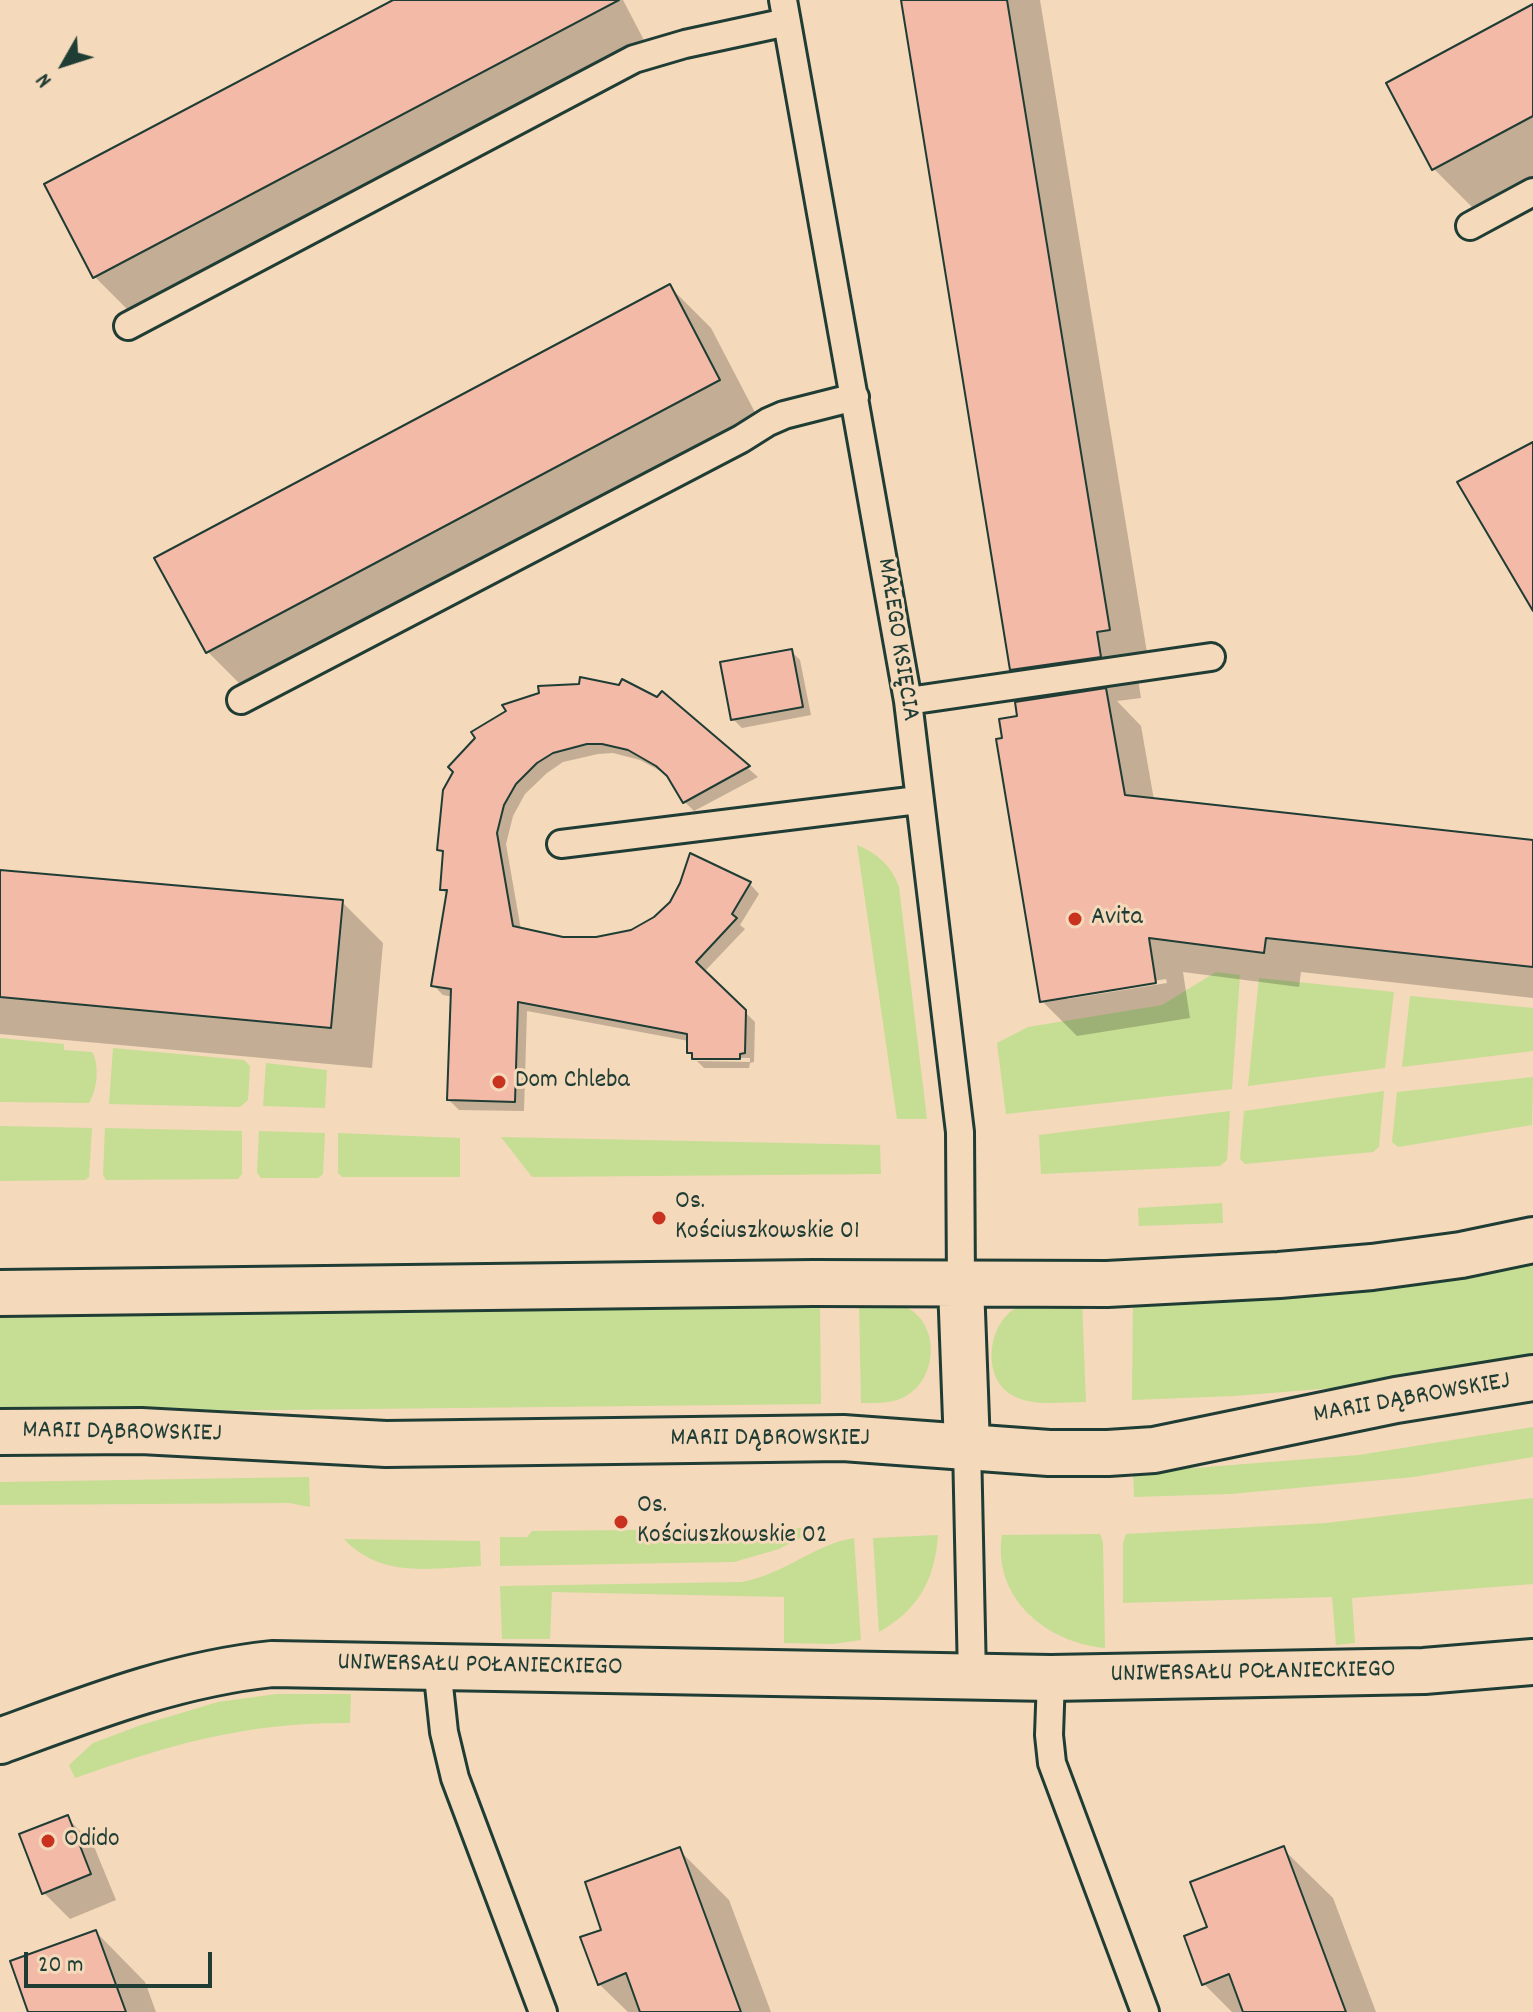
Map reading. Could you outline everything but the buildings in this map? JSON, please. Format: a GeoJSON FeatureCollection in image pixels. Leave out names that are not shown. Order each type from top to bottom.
{"type":"FeatureCollection","features":[{"type":"Feature","properties":{"kind":"street"},"geometry":{"type":"LineString","coordinates":[[0,1293],[813,1283],[1107,1284],[1279,1275],[1461,1255],[1533,1240]]}},
{"type":"Feature","properties":{"kind":"street"},"geometry":{"type":"LineString","coordinates":[[961,1285],[967,1446]]}},
{"type":"Feature","properties":{"kind":"street","name":"MARII DĄBROWSKIEJ"},"geometry":{"type":"LineString","coordinates":[[0,1432],[141,1431],[386,1444],[843,1438],[1049,1453],[1154,1450],[1396,1400],[1533,1378]]}},
{"type":"Feature","properties":{"kind":"street","name":"UNIWERSAŁU POŁANIECKIEGO"},"geometry":{"type":"LineString","coordinates":[[0,1741],[156,1685],[231,1668],[272,1664],[1051,1678],[1424,1671],[1533,1662]]}},
{"type":"Feature","properties":{"kind":"lane"},"geometry":{"type":"LineString","coordinates":[[128,326],[634,59],[785,11]]}},
{"type":"Feature","properties":{"kind":"lane","name":"MAŁEGO KSIĘCIA"},"geometry":{"type":"LineString","coordinates":[[785,11],[908,701],[960,1132],[961,1285]]}},
{"type":"Feature","properties":{"kind":"lane"},"geometry":{"type":"LineString","coordinates":[[1470,226],[1533,192]]}},
{"type":"Feature","properties":{"kind":"lane"},"geometry":{"type":"LineString","coordinates":[[241,700],[727,447],[768,422],[855,397]]}},
{"type":"Feature","properties":{"kind":"lane"},"geometry":{"type":"LineString","coordinates":[[908,701],[1211,657]]}},
{"type":"Feature","properties":{"kind":"lane"},"geometry":{"type":"LineString","coordinates":[[561,844],[918,800]]}},
{"type":"Feature","properties":{"kind":"lane"},"geometry":{"type":"LineString","coordinates":[[967,1446],[972,1677]]}},
{"type":"Feature","properties":{"kind":"lane"},"geometry":{"type":"LineString","coordinates":[[437,1667],[444,1732],[455,1778],[543,2012]]}},
{"type":"Feature","properties":{"kind":"lane"},"geometry":{"type":"LineString","coordinates":[[1051,1678],[1049,1735],[1052,1763],[1145,2012]]}},
{"type":"Feature","properties":{"kind":"green space"},"geometry":{"type":"Polygon","coordinates":[[[857,845],[883,861],[899,887],[927,1119],[897,1119],[857,845]]]}},
{"type":"Feature","properties":{"kind":"green space"},"geometry":{"type":"Polygon","coordinates":[[[1216,972],[1240,975],[1232,1089],[1006,1114],[997,1043],[1028,1027],[1162,1005],[1216,972]]]}},
{"type":"Feature","properties":{"kind":"green space"},"geometry":{"type":"Polygon","coordinates":[[[1259,978],[1394,992],[1385,1068],[1248,1086],[1259,978]]]}},
{"type":"Feature","properties":{"kind":"green space"},"geometry":{"type":"Polygon","coordinates":[[[1410,996],[1533,1008],[1533,1051],[1402,1067],[1410,996]]]}},
{"type":"Feature","properties":{"kind":"green space"},"geometry":{"type":"Polygon","coordinates":[[[0,1038],[64,1044],[64,1050],[92,1052],[96,1078],[89,1103],[0,1102],[0,1038]]]}},
{"type":"Feature","properties":{"kind":"green space"},"geometry":{"type":"Polygon","coordinates":[[[113,1048],[244,1060],[250,1066],[248,1100],[240,1107],[109,1104],[113,1048]]]}},
{"type":"Feature","properties":{"kind":"green space"},"geometry":{"type":"Polygon","coordinates":[[[266,1063],[327,1070],[325,1108],[263,1106],[266,1063]]]}},
{"type":"Feature","properties":{"kind":"green space"},"geometry":{"type":"Polygon","coordinates":[[[1533,1077],[1532,1125],[1398,1147],[1392,1142],[1397,1092],[1533,1077]]]}},
{"type":"Feature","properties":{"kind":"green space"},"geometry":{"type":"Polygon","coordinates":[[[1384,1091],[1379,1147],[1373,1152],[1245,1164],[1240,1159],[1244,1111],[1384,1091]]]}},
{"type":"Feature","properties":{"kind":"green space"},"geometry":{"type":"Polygon","coordinates":[[[1230,1111],[1227,1160],[1220,1166],[1041,1174],[1039,1135],[1230,1111]]]}},
{"type":"Feature","properties":{"kind":"green space"},"geometry":{"type":"Polygon","coordinates":[[[0,1126],[92,1128],[89,1177],[85,1180],[0,1181],[0,1126]]]}},
{"type":"Feature","properties":{"kind":"green space"},"geometry":{"type":"Polygon","coordinates":[[[105,1128],[242,1131],[242,1174],[238,1179],[106,1180],[103,1175],[105,1128]]]}},
{"type":"Feature","properties":{"kind":"green space"},"geometry":{"type":"Polygon","coordinates":[[[259,1131],[325,1133],[323,1174],[318,1178],[261,1178],[257,1173],[259,1131]]]}},
{"type":"Feature","properties":{"kind":"green space"},"geometry":{"type":"Polygon","coordinates":[[[338,1133],[460,1138],[460,1177],[342,1177],[338,1173],[338,1133]]]}},
{"type":"Feature","properties":{"kind":"green space"},"geometry":{"type":"Polygon","coordinates":[[[501,1137],[880,1145],[881,1174],[532,1177],[501,1137]]]}},
{"type":"Feature","properties":{"kind":"green space"},"geometry":{"type":"Polygon","coordinates":[[[1222,1203],[1223,1223],[1139,1226],[1138,1208],[1222,1203]]]}},
{"type":"Feature","properties":{"kind":"green space"},"geometry":{"type":"Polygon","coordinates":[[[1533,1257],[1533,1358],[1333,1388],[1132,1400],[1133,1301],[1533,1257]]]}},
{"type":"Feature","properties":{"kind":"green space"},"geometry":{"type":"Polygon","coordinates":[[[1082,1301],[1086,1402],[1048,1403],[1012,1395],[1002,1386],[992,1361],[992,1346],[1003,1319],[1026,1304],[1082,1301]]]}},
{"type":"Feature","properties":{"kind":"green space"},"geometry":{"type":"Polygon","coordinates":[[[820,1303],[821,1404],[0,1413],[0,1311],[820,1303]]]}},
{"type":"Feature","properties":{"kind":"green space"},"geometry":{"type":"Polygon","coordinates":[[[859,1303],[896,1304],[921,1319],[927,1331],[931,1344],[927,1372],[909,1394],[898,1400],[861,1403],[859,1303]]]}},
{"type":"Feature","properties":{"kind":"green space"},"geometry":{"type":"Polygon","coordinates":[[[1533,1427],[1533,1457],[1414,1477],[1231,1494],[1134,1497],[1133,1469],[1194,1468],[1359,1455],[1533,1427]]]}},
{"type":"Feature","properties":{"kind":"green space"},"geometry":{"type":"Polygon","coordinates":[[[309,1477],[310,1507],[289,1503],[0,1505],[0,1482],[309,1477]]]}},
{"type":"Feature","properties":{"kind":"green space"},"geometry":{"type":"Polygon","coordinates":[[[1533,1498],[1533,1584],[1352,1598],[1355,1643],[1336,1645],[1332,1597],[1123,1603],[1123,1543],[1126,1534],[1326,1523],[1533,1498]]]}},
{"type":"Feature","properties":{"kind":"green space"},"geometry":{"type":"Polygon","coordinates":[[[819,1528],[779,1549],[734,1562],[500,1566],[500,1537],[527,1537],[532,1531],[819,1528]]]}},
{"type":"Feature","properties":{"kind":"green space"},"geometry":{"type":"Polygon","coordinates":[[[1100,1534],[1103,1542],[1105,1648],[1063,1637],[1044,1627],[1015,1597],[1001,1558],[1002,1535],[1100,1534]]]}},
{"type":"Feature","properties":{"kind":"green space"},"geometry":{"type":"Polygon","coordinates":[[[938,1535],[933,1566],[922,1592],[904,1614],[879,1632],[873,1538],[938,1535]]]}},
{"type":"Feature","properties":{"kind":"green space"},"geometry":{"type":"Polygon","coordinates":[[[854,1538],[861,1640],[833,1644],[784,1643],[784,1597],[552,1592],[550,1639],[502,1639],[500,1586],[742,1582],[772,1573],[826,1546],[854,1538]]]}},
{"type":"Feature","properties":{"kind":"green space"},"geometry":{"type":"Polygon","coordinates":[[[344,1539],[480,1541],[481,1566],[426,1569],[391,1566],[358,1552],[344,1539]]]}},
{"type":"Feature","properties":{"kind":"green space"},"geometry":{"type":"Polygon","coordinates":[[[277,1694],[351,1694],[350,1723],[277,1726],[210,1737],[75,1778],[69,1765],[93,1743],[141,1725],[218,1702],[277,1694]]]}},
{"type":"Feature","properties":{"kind":"place","name":"Avita"},"geometry":{"type":"Point","coordinates":[1075,919]}},
{"type":"Feature","properties":{"kind":"place","name":"Dom Chleba"},"geometry":{"type":"Point","coordinates":[499,1082]}},
{"type":"Feature","properties":{"kind":"place","name":"Os. Kościuszkowskie 01"},"geometry":{"type":"Point","coordinates":[659,1218]}},
{"type":"Feature","properties":{"kind":"place","name":"Os. Kościuszkowskie 02"},"geometry":{"type":"Point","coordinates":[621,1522]}},
{"type":"Feature","properties":{"kind":"place","name":"Odido"},"geometry":{"type":"Point","coordinates":[48,1841]}}]}
